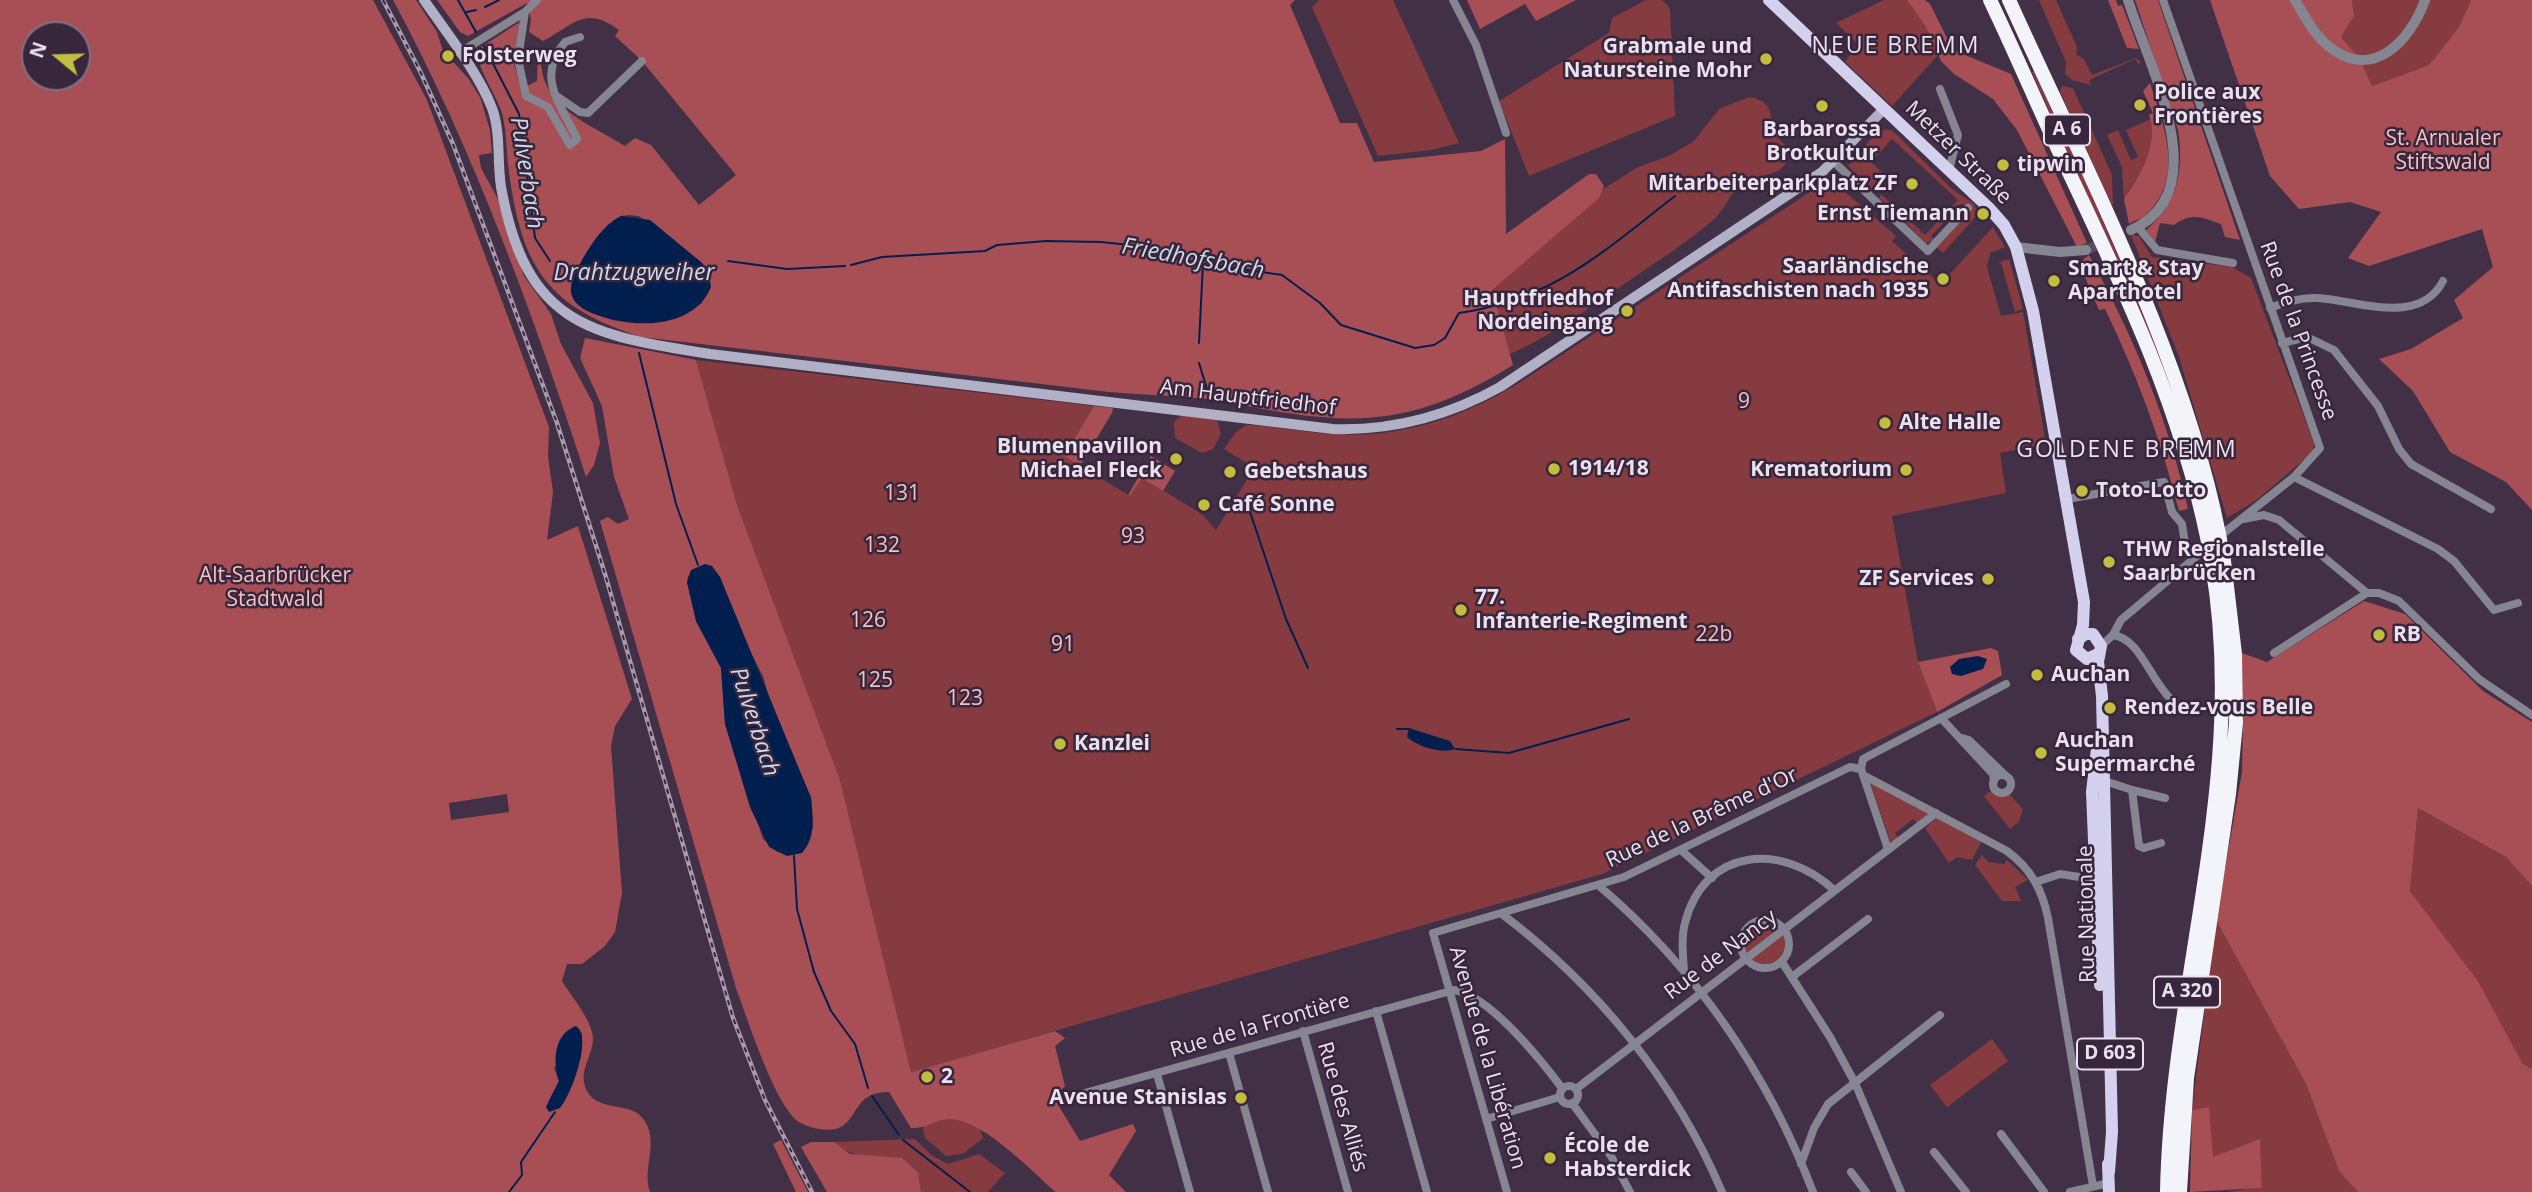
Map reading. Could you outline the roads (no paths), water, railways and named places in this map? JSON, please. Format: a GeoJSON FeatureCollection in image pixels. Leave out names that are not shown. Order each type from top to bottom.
{"type":"FeatureCollection","features":[{"type":"Feature","properties":{"kind":"highway","name":"A 6"},"geometry":{"type":"LineString","coordinates":[[1990,0],[2150,351],[2209,518]]}},
{"type":"Feature","properties":{"kind":"highway","name":"A 6"},"geometry":{"type":"LineString","coordinates":[[2009,0],[2164,349],[2190,425],[2213,538]]}},
{"type":"Feature","properties":{"kind":"highway","name":"A 320"},"geometry":{"type":"LineString","coordinates":[[2180,1192],[2187,1078],[2229,794],[2236,723],[2235,654],[2213,538]]}},
{"type":"Feature","properties":{"kind":"highway","name":"A 320"},"geometry":{"type":"LineString","coordinates":[[2167,1192],[2175,1076],[2210,847],[2222,746],[2223,656],[2218,563]]}},
{"type":"Feature","properties":{"kind":"main road"},"geometry":{"type":"LineString","coordinates":[[424,0],[459,53]]}},
{"type":"Feature","properties":{"kind":"main road","name":"Metzer Straße"},"geometry":{"type":"LineString","coordinates":[[1769,0],[1999,218],[2016,247],[2033,311],[2076,543],[2084,617],[2078,639]]}},
{"type":"Feature","properties":{"kind":"main road","name":"Am Hauptfriedhof"},"geometry":{"type":"LineString","coordinates":[[459,53],[485,93],[494,115],[501,184],[525,261],[548,299],[586,327],[645,344],[804,366],[1293,425],[1352,429],[1401,425],[1452,411],[1516,378],[1834,162],[1884,109]]}},
{"type":"Feature","properties":{"kind":"main road","name":"Metzer Straße"},"geometry":{"type":"LineString","coordinates":[[2076,543],[2082,552],[2095,647]]}},
{"type":"Feature","properties":{"kind":"main road"},"geometry":{"type":"LineString","coordinates":[[2078,639],[2086,634],[2095,647]]}},
{"type":"Feature","properties":{"kind":"main road","name":"D 603"},"geometry":{"type":"LineString","coordinates":[[2078,639],[2076,650],[2095,647]]}},
{"type":"Feature","properties":{"kind":"main road","name":"Rue Nationale"},"geometry":{"type":"LineString","coordinates":[[2095,647],[2093,670],[2098,777],[2097,877],[2112,1132],[2109,1182]]}},
{"type":"Feature","properties":{"kind":"street"},"geometry":{"type":"LineString","coordinates":[[459,53],[525,12],[537,0]]}},
{"type":"Feature","properties":{"kind":"street"},"geometry":{"type":"LineString","coordinates":[[1453,0],[1476,45],[1506,132]]}},
{"type":"Feature","properties":{"kind":"street"},"geometry":{"type":"LineString","coordinates":[[2128,0],[2168,119],[2175,158],[2173,177],[2163,204],[2152,218],[2134,228],[2157,250],[2233,263]]}},
{"type":"Feature","properties":{"kind":"street","name":"Rue de la Princesse"},"geometry":{"type":"LineString","coordinates":[[2095,647],[2113,635],[2121,620],[2294,477],[2320,448],[2163,0]]}},
{"type":"Feature","properties":{"kind":"street"},"geometry":{"type":"LineString","coordinates":[[2295,0],[2329,47],[2360,59],[2385,55],[2396,48],[2412,30],[2425,0]]}},
{"type":"Feature","properties":{"kind":"street"},"geometry":{"type":"LineString","coordinates":[[525,12],[518,59],[526,96],[548,107],[570,145],[577,139],[550,77],[553,59],[565,42],[580,37]]}},
{"type":"Feature","properties":{"kind":"street"},"geometry":{"type":"LineString","coordinates":[[556,96],[580,112],[588,113],[642,61]]}},
{"type":"Feature","properties":{"kind":"street"},"geometry":{"type":"LineString","coordinates":[[1940,89],[1958,135],[1950,170]]}},
{"type":"Feature","properties":{"kind":"street"},"geometry":{"type":"LineString","coordinates":[[1834,162],[1928,251],[1968,208]]}},
{"type":"Feature","properties":{"kind":"street"},"geometry":{"type":"LineString","coordinates":[[2016,247],[2060,252],[2086,250]]}},
{"type":"Feature","properties":{"kind":"street"},"geometry":{"type":"LineString","coordinates":[[2270,308],[2295,300],[2317,298],[2378,307],[2408,306],[2432,296],[2444,281]]}},
{"type":"Feature","properties":{"kind":"street"},"geometry":{"type":"LineString","coordinates":[[2282,343],[2307,337],[2334,350],[2378,406],[2399,449],[2411,464],[2491,509]]}},
{"type":"Feature","properties":{"kind":"street"},"geometry":{"type":"LineString","coordinates":[[2294,477],[2438,549],[2456,563],[2494,610],[2518,603]]}},
{"type":"Feature","properties":{"kind":"street"},"geometry":{"type":"LineString","coordinates":[[2067,499],[2164,482],[2172,512],[2182,524],[2185,544]]}},
{"type":"Feature","properties":{"kind":"street"},"geometry":{"type":"LineString","coordinates":[[2239,520],[2264,515],[2279,520],[2367,593]]}},
{"type":"Feature","properties":{"kind":"street"},"geometry":{"type":"LineString","coordinates":[[2274,653],[2367,593],[2379,593],[2399,601],[2479,679],[2532,715]]}},
{"type":"Feature","properties":{"kind":"street"},"geometry":{"type":"LineString","coordinates":[[2113,635],[2130,642],[2164,693],[2187,710]]}},
{"type":"Feature","properties":{"kind":"street"},"geometry":{"type":"LineString","coordinates":[[1888,849],[1862,772],[1866,757],[2006,684]]}},
{"type":"Feature","properties":{"kind":"street"},"geometry":{"type":"LineString","coordinates":[[1941,718],[1993,774],[1996,790],[2005,793],[2011,785],[2006,776],[1969,740],[1962,738]]}},
{"type":"Feature","properties":{"kind":"street","name":"Rue de la Brême d'Or"},"geometry":{"type":"LineString","coordinates":[[1433,933],[1598,885],[1681,850],[1850,767],[1862,772]]}},
{"type":"Feature","properties":{"kind":"street"},"geometry":{"type":"LineString","coordinates":[[1862,772],[2007,851],[2020,860],[2036,882],[2048,918],[2094,1185]]}},
{"type":"Feature","properties":{"kind":"street"},"geometry":{"type":"LineString","coordinates":[[1994,781],[1999,776],[2006,776]]}},
{"type":"Feature","properties":{"kind":"street"},"geometry":{"type":"LineString","coordinates":[[2098,777],[2132,790],[2165,798]]}},
{"type":"Feature","properties":{"kind":"street"},"geometry":{"type":"LineString","coordinates":[[2132,790],[2139,846],[2144,848],[2161,843]]}},
{"type":"Feature","properties":{"kind":"street","name":"Rue de Nancy"},"geometry":{"type":"LineString","coordinates":[[1576,1089],[1936,813]]}},
{"type":"Feature","properties":{"kind":"street"},"geometry":{"type":"LineString","coordinates":[[1681,850],[1712,878]]}},
{"type":"Feature","properties":{"kind":"street"},"geometry":{"type":"LineString","coordinates":[[1684,971],[1686,919],[1698,894],[1712,878],[1748,860],[1774,858],[1806,868],[1833,890]]}},
{"type":"Feature","properties":{"kind":"street"},"geometry":{"type":"LineString","coordinates":[[2036,882],[2060,874],[2097,877]]}},
{"type":"Feature","properties":{"kind":"street"},"geometry":{"type":"LineString","coordinates":[[1598,885],[1645,927],[1702,993],[1750,1063],[1813,1192]]}},
{"type":"Feature","properties":{"kind":"street"},"geometry":{"type":"LineString","coordinates":[[1502,914],[1549,952],[1635,1044],[1684,1115],[1722,1192]]}},
{"type":"Feature","properties":{"kind":"street"},"geometry":{"type":"LineString","coordinates":[[1792,977],[1868,919]]}},
{"type":"Feature","properties":{"kind":"street"},"geometry":{"type":"LineString","coordinates":[[1772,920],[1784,929],[1789,942],[1782,962],[1763,968],[1746,958],[1742,937],[1751,924],[1772,920]]}},
{"type":"Feature","properties":{"kind":"street","name":"Avenue de la Libération"},"geometry":{"type":"LineString","coordinates":[[1433,933],[1507,1192]]}},
{"type":"Feature","properties":{"kind":"street"},"geometry":{"type":"LineString","coordinates":[[1782,962],[1855,1083],[1901,1192]]}},
{"type":"Feature","properties":{"kind":"street"},"geometry":{"type":"LineString","coordinates":[[1449,991],[1469,994],[1486,1008],[1561,1092],[1564,1103],[1572,1103],[1578,1097],[1576,1089],[1571,1086],[1561,1092],[1486,1119]]}},
{"type":"Feature","properties":{"kind":"street","name":"Rue de la Frontière"},"geometry":{"type":"LineString","coordinates":[[1081,1094],[1449,991]]}},
{"type":"Feature","properties":{"kind":"street"},"geometry":{"type":"LineString","coordinates":[[1376,1011],[1427,1192]]}},
{"type":"Feature","properties":{"kind":"street"},"geometry":{"type":"LineString","coordinates":[[1801,1164],[1821,1114],[1837,1095],[1940,1016]]}},
{"type":"Feature","properties":{"kind":"street","name":"Rue des Alliés"},"geometry":{"type":"LineString","coordinates":[[1303,1031],[1348,1192]]}},
{"type":"Feature","properties":{"kind":"street"},"geometry":{"type":"LineString","coordinates":[[1229,1053],[1268,1192]]}},
{"type":"Feature","properties":{"kind":"street"},"geometry":{"type":"LineString","coordinates":[[1157,1074],[1190,1192]]}},
{"type":"Feature","properties":{"kind":"street"},"geometry":{"type":"LineString","coordinates":[[1572,1103],[1611,1156],[1630,1192]]}},
{"type":"Feature","properties":{"kind":"street"},"geometry":{"type":"LineString","coordinates":[[2001,1134],[2044,1192]]}},
{"type":"Feature","properties":{"kind":"street"},"geometry":{"type":"LineString","coordinates":[[1934,1152],[1966,1192]]}},
{"type":"Feature","properties":{"kind":"street"},"geometry":{"type":"LineString","coordinates":[[1851,1172],[1866,1192]]}},
{"type":"Feature","properties":{"kind":"street"},"geometry":{"type":"LineString","coordinates":[[2070,1192],[2109,1182]]}},
{"type":"Feature","properties":{"kind":"water","name":"Drahtzugweiher"},"geometry":{"type":"Polygon","coordinates":[[[621,216],[650,220],[708,269],[711,287],[703,301],[677,318],[645,323],[612,320],[593,314],[576,303],[571,287],[582,260],[603,229],[621,216]]]}},
{"type":"Feature","properties":{"kind":"water"},"geometry":{"type":"Polygon","coordinates":[[[705,564],[712,566],[720,577],[811,798],[812,834],[802,853],[787,856],[769,847],[750,807],[725,724],[721,668],[696,621],[687,582],[691,570],[705,564]]]}},
{"type":"Feature","properties":{"kind":"water"},"geometry":{"type":"Polygon","coordinates":[[[1978,656],[1987,659],[1983,669],[1961,676],[1952,674],[1950,667],[1959,659],[1978,656]]]}},
{"type":"Feature","properties":{"kind":"water"},"geometry":{"type":"Polygon","coordinates":[[[1409,728],[1450,741],[1455,749],[1437,750],[1417,744],[1407,737],[1409,728]]]}},
{"type":"Feature","properties":{"kind":"water"},"geometry":{"type":"Polygon","coordinates":[[[576,1026],[581,1032],[582,1042],[574,1080],[560,1108],[549,1112],[546,1107],[559,1081],[556,1058],[559,1042],[568,1030],[576,1026]]]}},
{"type":"Feature","properties":{"kind":"waterway","name":"Pulverbach"},"geometry":{"type":"LineString","coordinates":[[458,0],[476,32]]}},
{"type":"Feature","properties":{"kind":"waterway"},"geometry":{"type":"LineString","coordinates":[[485,7],[499,0]]}},
{"type":"Feature","properties":{"kind":"waterway"},"geometry":{"type":"LineString","coordinates":[[467,12],[476,10]]}},
{"type":"Feature","properties":{"kind":"waterway","name":"Pulverbach"},"geometry":{"type":"LineString","coordinates":[[484,46],[519,114],[535,238],[550,261]]}},
{"type":"Feature","properties":{"kind":"waterway","name":"Friedhofsbach"},"geometry":{"type":"LineString","coordinates":[[851,265],[882,257],[985,251],[997,245],[1046,241],[1130,245],[1193,262],[1282,275],[1320,303],[1341,325],[1415,348],[1434,345],[1445,338],[1459,313],[1522,297],[1576,270],[1625,236],[1675,196]]}},
{"type":"Feature","properties":{"kind":"waterway","name":"Friedhofsbach"},"geometry":{"type":"LineString","coordinates":[[728,261],[787,269],[845,266]]}},
{"type":"Feature","properties":{"kind":"waterway"},"geometry":{"type":"LineString","coordinates":[[1199,343],[1203,263]]}},
{"type":"Feature","properties":{"kind":"waterway","name":"Pulverbach"},"geometry":{"type":"LineString","coordinates":[[639,353],[676,504],[698,565]]}},
{"type":"Feature","properties":{"kind":"waterway"},"geometry":{"type":"LineString","coordinates":[[1199,363],[1211,402]]}},
{"type":"Feature","properties":{"kind":"waterway"},"geometry":{"type":"LineString","coordinates":[[1248,506],[1286,619],[1308,668]]}},
{"type":"Feature","properties":{"kind":"waterway"},"geometry":{"type":"LineString","coordinates":[[1456,749],[1509,753],[1629,719]]}},
{"type":"Feature","properties":{"kind":"waterway"},"geometry":{"type":"LineString","coordinates":[[1397,729],[1410,729]]}},
{"type":"Feature","properties":{"kind":"waterway","name":"Pulverbach"},"geometry":{"type":"LineString","coordinates":[[794,856],[797,909],[814,972],[831,1011],[855,1044],[868,1088]]}},
{"type":"Feature","properties":{"kind":"waterway","name":"Pulverbach"},"geometry":{"type":"LineString","coordinates":[[872,1096],[899,1135]]}},
{"type":"Feature","properties":{"kind":"waterway"},"geometry":{"type":"LineString","coordinates":[[509,1192],[522,1175],[521,1162],[555,1112]]}},
{"type":"Feature","properties":{"kind":"waterway","name":"Pulverbach"},"geometry":{"type":"LineString","coordinates":[[903,1140],[970,1192]]}},
{"type":"Feature","properties":{"kind":"tunnel"},"geometry":{"type":"LineString","coordinates":[[2086,250],[2131,230]]}},
{"type":"Feature","properties":{"kind":"railway"},"geometry":{"type":"LineString","coordinates":[[383,0],[420,71],[453,144],[557,423],[605,574],[733,1018],[765,1100],[812,1192]]}},
{"type":"Feature","properties":{"kind":"place","name":"Folsterweg"},"geometry":{"type":"Point","coordinates":[448,56]}},
{"type":"Feature","properties":{"kind":"place","name":"Grabmale und Natursteine Mohr"},"geometry":{"type":"Point","coordinates":[1766,59]}},
{"type":"Feature","properties":{"kind":"place","name":"Police aux Frontières"},"geometry":{"type":"Point","coordinates":[2140,105]}},
{"type":"Feature","properties":{"kind":"place","name":"Barbarossa Brotkultur"},"geometry":{"type":"Point","coordinates":[1822,106]}},
{"type":"Feature","properties":{"kind":"place","name":"tipwin"},"geometry":{"type":"Point","coordinates":[2003,165]}},
{"type":"Feature","properties":{"kind":"place","name":"Mitarbeiterparkplatz ZF"},"geometry":{"type":"Point","coordinates":[1912,184]}},
{"type":"Feature","properties":{"kind":"place","name":"Ernst Tiemann"},"geometry":{"type":"Point","coordinates":[1983,214]}},
{"type":"Feature","properties":{"kind":"place","name":"Saarländische Antifaschisten nach 1935"},"geometry":{"type":"Point","coordinates":[1943,279]}},
{"type":"Feature","properties":{"kind":"place","name":"Smart & Stay Aparthotel"},"geometry":{"type":"Point","coordinates":[2054,281]}},
{"type":"Feature","properties":{"kind":"place","name":"Hauptfriedhof Nordeingang"},"geometry":{"type":"Point","coordinates":[1627,311]}},
{"type":"Feature","properties":{"kind":"place","name":"Alte Halle"},"geometry":{"type":"Point","coordinates":[1885,423]}},
{"type":"Feature","properties":{"kind":"place","name":"Blumenpavillon Michael Fleck"},"geometry":{"type":"Point","coordinates":[1176,459]}},
{"type":"Feature","properties":{"kind":"place","name":"1914/18"},"geometry":{"type":"Point","coordinates":[1554,469]}},
{"type":"Feature","properties":{"kind":"place","name":"Krematorium"},"geometry":{"type":"Point","coordinates":[1906,470]}},
{"type":"Feature","properties":{"kind":"place","name":"Gebetshaus"},"geometry":{"type":"Point","coordinates":[1230,472]}},
{"type":"Feature","properties":{"kind":"place","name":"Toto-Lotto"},"geometry":{"type":"Point","coordinates":[2082,491]}},
{"type":"Feature","properties":{"kind":"place","name":"Café Sonne"},"geometry":{"type":"Point","coordinates":[1204,505]}},
{"type":"Feature","properties":{"kind":"place","name":"THW Regionalstelle Saarbrücken"},"geometry":{"type":"Point","coordinates":[2109,562]}},
{"type":"Feature","properties":{"kind":"place","name":"ZF Services"},"geometry":{"type":"Point","coordinates":[1988,579]}},
{"type":"Feature","properties":{"kind":"place","name":"77. Infanterie-Regiment"},"geometry":{"type":"Point","coordinates":[1461,610]}},
{"type":"Feature","properties":{"kind":"place","name":"RB"},"geometry":{"type":"Point","coordinates":[2379,635]}},
{"type":"Feature","properties":{"kind":"place","name":"Auchan"},"geometry":{"type":"Point","coordinates":[2037,675]}},
{"type":"Feature","properties":{"kind":"place","name":"Rendez-vous Belle"},"geometry":{"type":"Point","coordinates":[2110,708]}},
{"type":"Feature","properties":{"kind":"place","name":"Kanzlei"},"geometry":{"type":"Point","coordinates":[1060,744]}},
{"type":"Feature","properties":{"kind":"place","name":"Auchan Supermarché"},"geometry":{"type":"Point","coordinates":[2041,753]}},
{"type":"Feature","properties":{"kind":"place","name":"2"},"geometry":{"type":"Point","coordinates":[927,1077]}},
{"type":"Feature","properties":{"kind":"place","name":"Avenue Stanislas"},"geometry":{"type":"Point","coordinates":[1241,1098]}},
{"type":"Feature","properties":{"kind":"place","name":"École de Habsterdick"},"geometry":{"type":"Point","coordinates":[1550,1158]}},
{"type":"Feature","properties":{"kind":"district","name":"NEUE BREMM"},"geometry":{"type":"Point","coordinates":[1896,46]}},
{"type":"Feature","properties":{"kind":"district","name":"GOLDENE BREMM"},"geometry":{"type":"Point","coordinates":[2127,450]}},
{"type":"Feature","properties":{"kind":"park label","name":"St. Arnualer Stiftswald"},"geometry":{"type":"Point","coordinates":[2443,151]}},
{"type":"Feature","properties":{"kind":"park label","name":"9"},"geometry":{"type":"Point","coordinates":[1744,402]}},
{"type":"Feature","properties":{"kind":"park label","name":"131"},"geometry":{"type":"Point","coordinates":[902,494]}},
{"type":"Feature","properties":{"kind":"park label","name":"93"},"geometry":{"type":"Point","coordinates":[1133,537]}},
{"type":"Feature","properties":{"kind":"park label","name":"132"},"geometry":{"type":"Point","coordinates":[882,546]}},
{"type":"Feature","properties":{"kind":"park label","name":"Alt-Saarbrücker Stadtwald"},"geometry":{"type":"Point","coordinates":[275,588]}},
{"type":"Feature","properties":{"kind":"park label","name":"126"},"geometry":{"type":"Point","coordinates":[868,621]}},
{"type":"Feature","properties":{"kind":"park label","name":"22b"},"geometry":{"type":"Point","coordinates":[1714,635]}},
{"type":"Feature","properties":{"kind":"park label","name":"91"},"geometry":{"type":"Point","coordinates":[1063,645]}},
{"type":"Feature","properties":{"kind":"park label","name":"125"},"geometry":{"type":"Point","coordinates":[875,681]}},
{"type":"Feature","properties":{"kind":"park label","name":"123"},"geometry":{"type":"Point","coordinates":[965,699]}}]}
